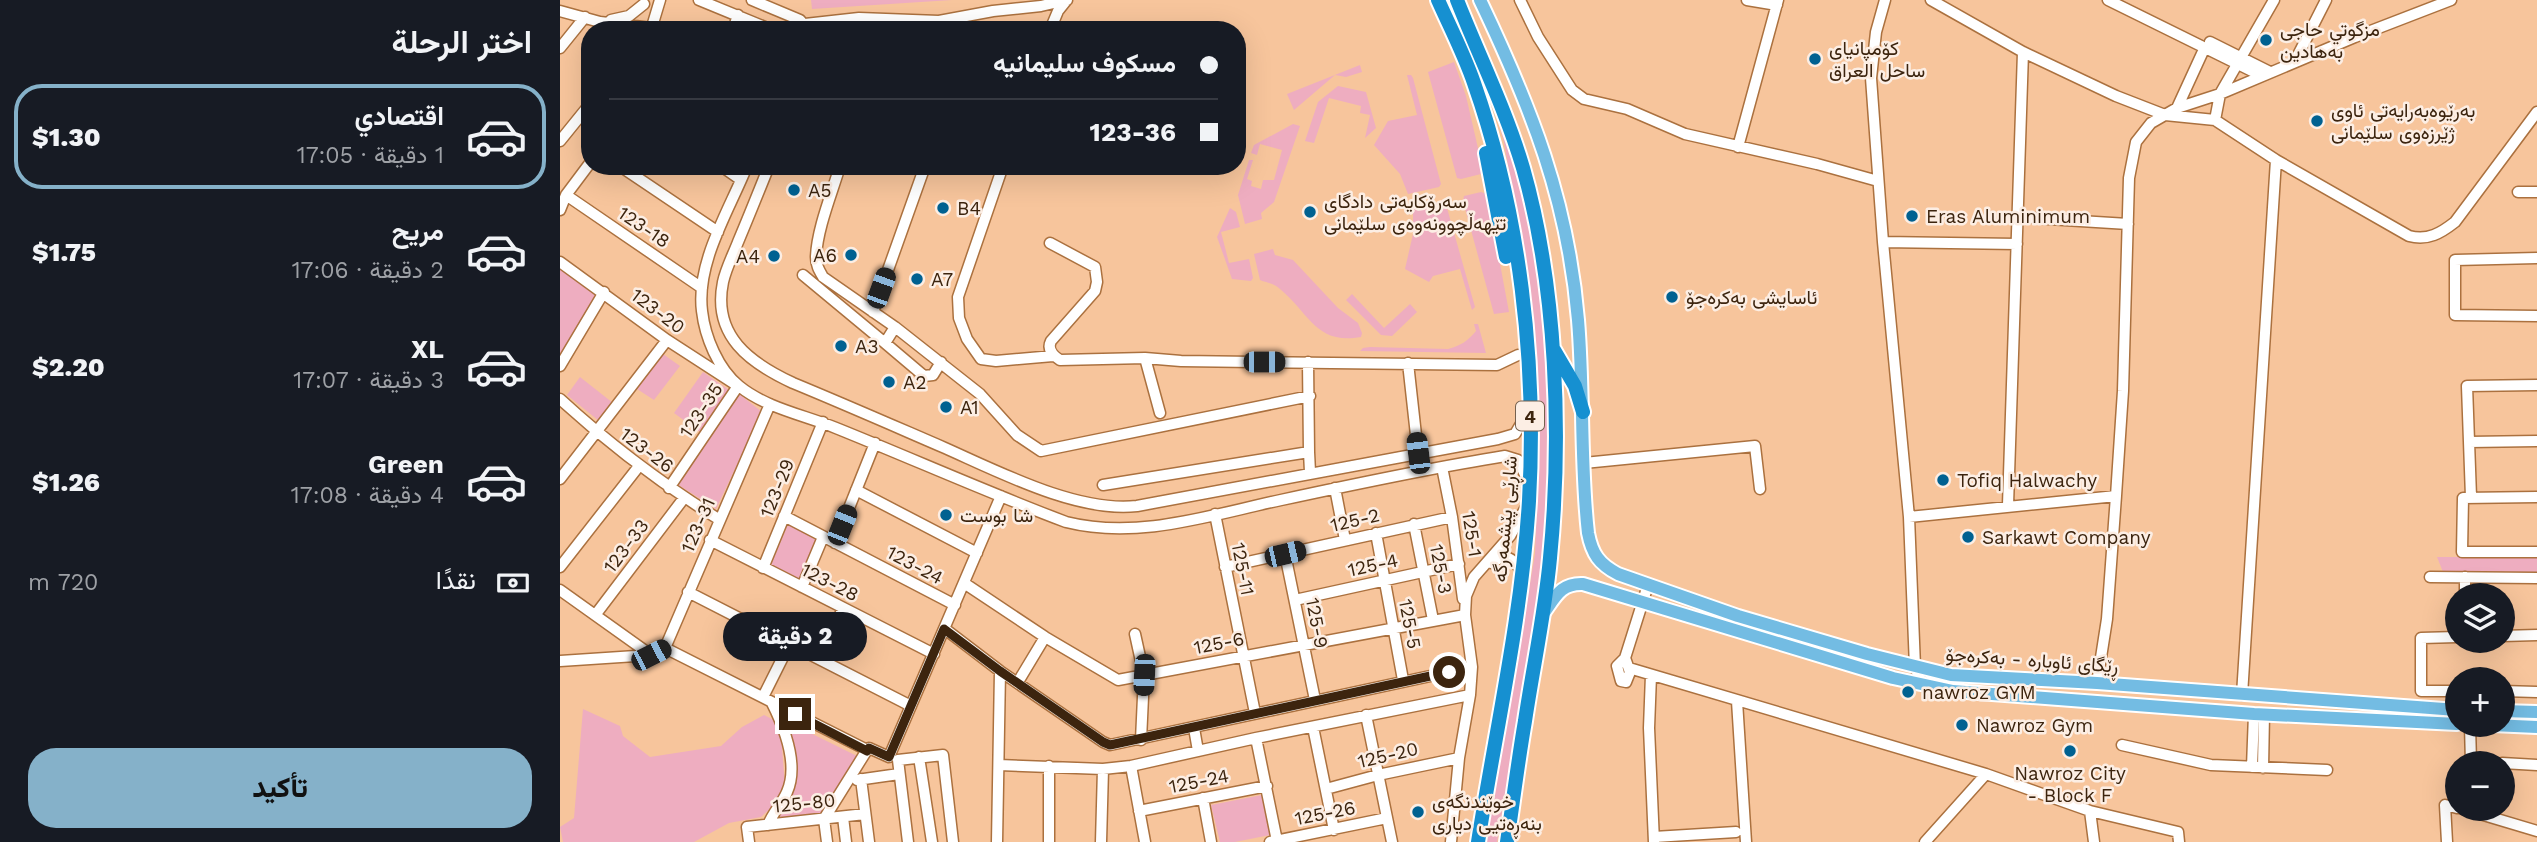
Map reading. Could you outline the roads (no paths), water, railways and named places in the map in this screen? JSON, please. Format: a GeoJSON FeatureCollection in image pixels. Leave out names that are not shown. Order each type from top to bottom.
{"type":"FeatureCollection","features":[{"type":"Feature","properties":{"kind":"highway","name":"شاڕێی پێشمەرگە"},"geometry":{"type":"LineString","coordinates":[[1437,0],[1483,110],[1504,192],[1526,343],[1530,409],[1529,502],[1522,572],[1478,842]]}},
{"type":"Feature","properties":{"kind":"highway","name":"4"},"geometry":{"type":"LineString","coordinates":[[1460,2],[1502,107],[1523,170],[1536,225],[1550,339],[1556,435],[1555,495],[1543,614],[1507,842]]}},
{"type":"Feature","properties":{"kind":"highway"},"geometry":{"type":"LineString","coordinates":[[1483,110],[1485,150],[1506,257],[1523,424],[1531,460]]}},
{"type":"Feature","properties":{"kind":"highway"},"geometry":{"type":"LineString","coordinates":[[1550,339],[1574,386],[1583,412]]}},
{"type":"Feature","properties":{"kind":"main road"},"geometry":{"type":"LineString","coordinates":[[1480,0],[1528,104],[1558,198],[1574,278],[1584,463]]}},
{"type":"Feature","properties":{"kind":"main road","name":"ڕێگای ئاوبارە - بەکرەجۆ"},"geometry":{"type":"LineString","coordinates":[[1584,463],[1591,548],[1598,561],[1618,574],[1738,616],[1889,660],[1939,673],[1977,678],[2097,683],[2434,709],[2445,713]]}},
{"type":"Feature","properties":{"kind":"main road"},"geometry":{"type":"LineString","coordinates":[[1543,614],[1558,592],[1573,584],[1588,585],[1888,677],[1930,687],[2259,714],[2431,723],[2445,720]]}},
{"type":"Feature","properties":{"kind":"main road"},"geometry":{"type":"LineString","coordinates":[[1888,677],[1889,660]]}},
{"type":"Feature","properties":{"kind":"main road"},"geometry":{"type":"LineString","coordinates":[[1930,687],[1939,673]]}},
{"type":"Feature","properties":{"kind":"main road"},"geometry":{"type":"LineString","coordinates":[[2431,723],[2437,717],[2434,709]]}},
{"type":"Feature","properties":{"kind":"main road"},"geometry":{"type":"LineString","coordinates":[[2515,711],[2537,712]]}},
{"type":"Feature","properties":{"kind":"main road"},"geometry":{"type":"LineString","coordinates":[[2515,726],[2537,727]]}},
{"type":"Feature","properties":{"kind":"street"},"geometry":{"type":"LineString","coordinates":[[651,21],[660,0]]}},
{"type":"Feature","properties":{"kind":"street"},"geometry":{"type":"LineString","coordinates":[[699,0],[752,21]]}},
{"type":"Feature","properties":{"kind":"street"},"geometry":{"type":"LineString","coordinates":[[752,0],[797,21]]}},
{"type":"Feature","properties":{"kind":"street"},"geometry":{"type":"LineString","coordinates":[[841,21],[859,18],[939,21],[1067,0]]}},
{"type":"Feature","properties":{"kind":"street"},"geometry":{"type":"LineString","coordinates":[[1055,21],[1067,0]]}},
{"type":"Feature","properties":{"kind":"street"},"geometry":{"type":"LineString","coordinates":[[1520,0],[1538,37],[1572,90],[1584,99],[1627,109],[1685,134],[1878,181]]}},
{"type":"Feature","properties":{"kind":"street"},"geometry":{"type":"LineString","coordinates":[[1738,147],[1777,3],[1747,0]]}},
{"type":"Feature","properties":{"kind":"street"},"geometry":{"type":"LineString","coordinates":[[1885,0],[1871,65],[1878,181],[1909,517],[1915,667],[1930,687]]}},
{"type":"Feature","properties":{"kind":"street"},"geometry":{"type":"LineString","coordinates":[[1931,0],[2023,52],[2116,96],[2165,115],[2215,120],[2276,160],[2409,236],[2423,238],[2442,232],[2455,222],[2537,112]]}},
{"type":"Feature","properties":{"kind":"street"},"geometry":{"type":"LineString","coordinates":[[2108,0],[2122,2],[2265,74]]}},
{"type":"Feature","properties":{"kind":"street"},"geometry":{"type":"LineString","coordinates":[[2215,120],[2220,94],[2274,0]]}},
{"type":"Feature","properties":{"kind":"street"},"geometry":{"type":"LineString","coordinates":[[2295,61],[2326,0]]}},
{"type":"Feature","properties":{"kind":"street"},"geometry":{"type":"LineString","coordinates":[[2097,683],[2107,619],[2116,496],[2123,391],[2129,178],[2136,142],[2151,123],[2177,108],[2220,94],[2295,61],[2451,0]]}},
{"type":"Feature","properties":{"kind":"street"},"geometry":{"type":"LineString","coordinates":[[644,2],[646,21]]}},
{"type":"Feature","properties":{"kind":"street"},"geometry":{"type":"LineString","coordinates":[[605,21],[629,16],[644,2]]}},
{"type":"Feature","properties":{"kind":"street"},"geometry":{"type":"LineString","coordinates":[[2122,2],[2205,47],[2239,60]]}},
{"type":"Feature","properties":{"kind":"street"},"geometry":{"type":"LineString","coordinates":[[1041,6],[1048,21]]}},
{"type":"Feature","properties":{"kind":"street"},"geometry":{"type":"LineString","coordinates":[[560,11],[597,21]]}},
{"type":"Feature","properties":{"kind":"street"},"geometry":{"type":"LineString","coordinates":[[736,21],[738,15]]}},
{"type":"Feature","properties":{"kind":"street"},"geometry":{"type":"LineString","coordinates":[[582,21],[585,17]]}},
{"type":"Feature","properties":{"kind":"street"},"geometry":{"type":"LineString","coordinates":[[560,48],[581,22]]}},
{"type":"Feature","properties":{"kind":"street"},"geometry":{"type":"LineString","coordinates":[[2177,108],[2205,47]]}},
{"type":"Feature","properties":{"kind":"street"},"geometry":{"type":"LineString","coordinates":[[2008,505],[2023,52]]}},
{"type":"Feature","properties":{"kind":"street"},"geometry":{"type":"LineString","coordinates":[[560,141],[581,115]]}},
{"type":"Feature","properties":{"kind":"street"},"geometry":{"type":"LineString","coordinates":[[2242,695],[2276,160]]}},
{"type":"Feature","properties":{"kind":"street"},"geometry":{"type":"LineString","coordinates":[[560,210],[566,195],[581,175]]}},
{"type":"Feature","properties":{"kind":"street"},"geometry":{"type":"LineString","coordinates":[[633,175],[718,232]]}},
{"type":"Feature","properties":{"kind":"street"},"geometry":{"type":"LineString","coordinates":[[734,175],[741,180]]}},
{"type":"Feature","properties":{"kind":"street"},"geometry":{"type":"LineString","coordinates":[[738,386],[721,364],[710,341],[702,311],[702,288],[718,232],[743,175]]}},
{"type":"Feature","properties":{"kind":"street"},"geometry":{"type":"LineString","coordinates":[[765,175],[729,261],[722,293],[724,321],[735,342],[750,358],[765,370],[1004,474],[1070,498],[1103,507],[1128,507],[1457,446],[1512,435],[1523,424],[1530,409]]}},
{"type":"Feature","properties":{"kind":"street"},"geometry":{"type":"LineString","coordinates":[[837,175],[816,258],[823,277],[941,362],[980,394],[1017,435],[1041,451],[1310,396]]}},
{"type":"Feature","properties":{"kind":"street"},"geometry":{"type":"LineString","coordinates":[[873,312],[922,175]]}},
{"type":"Feature","properties":{"kind":"street"},"geometry":{"type":"LineString","coordinates":[[1000,175],[960,290],[958,305],[959,318],[967,339],[981,359],[996,361],[1053,356],[1060,359],[1145,358],[1181,361],[1497,365],[1518,355]]}},
{"type":"Feature","properties":{"kind":"street"},"geometry":{"type":"LineString","coordinates":[[2518,192],[2537,192]]}},
{"type":"Feature","properties":{"kind":"street","name":"123-18"},"geometry":{"type":"LineString","coordinates":[[566,195],[702,288]]}},
{"type":"Feature","properties":{"kind":"street"},"geometry":{"type":"LineString","coordinates":[[2018,217],[2128,224]]}},
{"type":"Feature","properties":{"kind":"street"},"geometry":{"type":"LineString","coordinates":[[1883,242],[2017,244]]}},
{"type":"Feature","properties":{"kind":"street"},"geometry":{"type":"LineString","coordinates":[[1050,243],[1095,267],[1097,282],[1096,291],[1051,341],[1053,356]]}},
{"type":"Feature","properties":{"kind":"street"},"geometry":{"type":"LineString","coordinates":[[710,254],[729,261]]}},
{"type":"Feature","properties":{"kind":"street"},"geometry":{"type":"LineString","coordinates":[[2537,258],[2455,260],[2455,315],[2537,316]]}},
{"type":"Feature","properties":{"kind":"street","name":"123-20"},"geometry":{"type":"LineString","coordinates":[[560,262],[696,360],[770,404],[823,422],[1066,522],[1106,530],[1151,528],[1335,488],[1512,456],[1518,461],[1529,484]]}},
{"type":"Feature","properties":{"kind":"street"},"geometry":{"type":"LineString","coordinates":[[803,275],[924,376],[933,375],[941,362]]}},
{"type":"Feature","properties":{"kind":"street"},"geometry":{"type":"LineString","coordinates":[[560,366],[604,292]]}},
{"type":"Feature","properties":{"kind":"street"},"geometry":{"type":"LineString","coordinates":[[840,304],[847,294]]}},
{"type":"Feature","properties":{"kind":"street"},"geometry":{"type":"LineString","coordinates":[[886,343],[895,327]]}},
{"type":"Feature","properties":{"kind":"street"},"geometry":{"type":"LineString","coordinates":[[560,479],[667,340]]}},
{"type":"Feature","properties":{"kind":"street"},"geometry":{"type":"LineString","coordinates":[[696,360],[706,358],[710,341]]}},
{"type":"Feature","properties":{"kind":"street"},"geometry":{"type":"LineString","coordinates":[[1145,358],[1160,413]]}},
{"type":"Feature","properties":{"kind":"street"},"geometry":{"type":"LineString","coordinates":[[1308,362],[1310,472]]}},
{"type":"Feature","properties":{"kind":"street"},"geometry":{"type":"LineString","coordinates":[[1408,363],[1418,453]]}},
{"type":"Feature","properties":{"kind":"street"},"geometry":{"type":"LineString","coordinates":[[2471,497],[2467,386],[2537,385]]}},
{"type":"Feature","properties":{"kind":"street","name":"123-35"},"geometry":{"type":"LineString","coordinates":[[669,488],[738,386]]}},
{"type":"Feature","properties":{"kind":"street","name":"123-26"},"geometry":{"type":"LineString","coordinates":[[560,399],[639,466],[720,520]]}},
{"type":"Feature","properties":{"kind":"street","name":"123-31"},"geometry":{"type":"LineString","coordinates":[[665,648],[770,404]]}},
{"type":"Feature","properties":{"kind":"street","name":"123-29"},"geometry":{"type":"LineString","coordinates":[[763,568],[823,422]]}},
{"type":"Feature","properties":{"kind":"street"},"geometry":{"type":"LineString","coordinates":[[2469,442],[2537,441]]}},
{"type":"Feature","properties":{"kind":"street"},"geometry":{"type":"LineString","coordinates":[[835,542],[875,443]]}},
{"type":"Feature","properties":{"kind":"street"},"geometry":{"type":"LineString","coordinates":[[1457,446],[1460,464]]}},
{"type":"Feature","properties":{"kind":"street"},"geometry":{"type":"LineString","coordinates":[[1584,463],[1755,446],[1760,489]]}},
{"type":"Feature","properties":{"kind":"street"},"geometry":{"type":"LineString","coordinates":[[1103,485],[1309,452]]}},
{"type":"Feature","properties":{"kind":"street"},"geometry":{"type":"LineString","coordinates":[[560,567],[639,466]]}},
{"type":"Feature","properties":{"kind":"street","name":"125-1"},"geometry":{"type":"LineString","coordinates":[[1442,467],[1460,570],[1472,667],[1451,842]]}},
{"type":"Feature","properties":{"kind":"street"},"geometry":{"type":"LineString","coordinates":[[1335,488],[1345,540]]}},
{"type":"Feature","properties":{"kind":"street"},"geometry":{"type":"LineString","coordinates":[[856,490],[977,554]]}},
{"type":"Feature","properties":{"kind":"street"},"geometry":{"type":"LineString","coordinates":[[908,842],[895,755],[911,706],[1001,496]]}},
{"type":"Feature","properties":{"kind":"street"},"geometry":{"type":"LineString","coordinates":[[1909,517],[2116,496]]}},
{"type":"Feature","properties":{"kind":"street"},"geometry":{"type":"LineString","coordinates":[[2537,497],[2463,498],[2462,552],[2537,552]]}},
{"type":"Feature","properties":{"kind":"street","name":"123-33"},"geometry":{"type":"LineString","coordinates":[[596,614],[684,498]]}},
{"type":"Feature","properties":{"kind":"street"},"geometry":{"type":"LineString","coordinates":[[1464,610],[1469,586],[1510,536],[1529,502]]}},
{"type":"Feature","properties":{"kind":"street","name":"125-11"},"geometry":{"type":"LineString","coordinates":[[1215,514],[1255,713]]}},
{"type":"Feature","properties":{"kind":"street","name":"123-24"},"geometry":{"type":"LineString","coordinates":[[784,516],[955,605]]}},
{"type":"Feature","properties":{"kind":"street","name":"125-2"},"geometry":{"type":"LineString","coordinates":[[1225,567],[1452,517]]}},
{"type":"Feature","properties":{"kind":"street","name":"125-3"},"geometry":{"type":"LineString","coordinates":[[1414,524],[1433,621]]}},
{"type":"Feature","properties":{"kind":"street","name":"125-5"},"geometry":{"type":"LineString","coordinates":[[1376,533],[1403,680]]}},
{"type":"Feature","properties":{"kind":"street"},"geometry":{"type":"LineString","coordinates":[[802,587],[823,537]]}},
{"type":"Feature","properties":{"kind":"street","name":"123-28"},"geometry":{"type":"LineString","coordinates":[[710,540],[934,654]]}},
{"type":"Feature","properties":{"kind":"street","name":"125-9"},"geometry":{"type":"LineString","coordinates":[[1285,554],[1315,700]]}},
{"type":"Feature","properties":{"kind":"street"},"geometry":{"type":"LineString","coordinates":[[1460,570],[1478,573],[1504,556],[1514,560],[1522,572]]}},
{"type":"Feature","properties":{"kind":"street","name":"125-4"},"geometry":{"type":"LineString","coordinates":[[1295,600],[1423,572],[1460,570]]}},
{"type":"Feature","properties":{"kind":"street"},"geometry":{"type":"LineString","coordinates":[[2430,577],[2537,578]]}},
{"type":"Feature","properties":{"kind":"street"},"geometry":{"type":"LineString","coordinates":[[2465,578],[2465,583]]}},
{"type":"Feature","properties":{"kind":"street","name":"125-6"},"geometry":{"type":"LineString","coordinates":[[964,583],[1045,637],[1118,680],[1433,621],[1464,610]]}},
{"type":"Feature","properties":{"kind":"street"},"geometry":{"type":"LineString","coordinates":[[1623,681],[1616,669],[1627,663],[1648,585]]}},
{"type":"Feature","properties":{"kind":"street"},"geometry":{"type":"LineString","coordinates":[[560,590],[651,655]]}},
{"type":"Feature","properties":{"kind":"street"},"geometry":{"type":"LineString","coordinates":[[688,592],[911,706]]}},
{"type":"Feature","properties":{"kind":"street"},"geometry":{"type":"LineString","coordinates":[[821,658],[843,608]]}},
{"type":"Feature","properties":{"kind":"street"},"geometry":{"type":"LineString","coordinates":[[944,629],[1000,671],[1110,745],[1472,667]]}},
{"type":"Feature","properties":{"kind":"street"},"geometry":{"type":"LineString","coordinates":[[1135,634],[1144,675],[1141,740]]}},
{"type":"Feature","properties":{"kind":"street"},"geometry":{"type":"LineString","coordinates":[[2515,636],[2537,635]]}},
{"type":"Feature","properties":{"kind":"street"},"geometry":{"type":"LineString","coordinates":[[1018,682],[1045,637]]}},
{"type":"Feature","properties":{"kind":"street"},"geometry":{"type":"LineString","coordinates":[[2445,637],[2421,638],[2421,691],[2445,691]]}},
{"type":"Feature","properties":{"kind":"street"},"geometry":{"type":"LineString","coordinates":[[768,825],[773,811],[787,792],[790,773],[787,739],[767,700],[790,643]]}},
{"type":"Feature","properties":{"kind":"street"},"geometry":{"type":"LineString","coordinates":[[560,661],[651,655],[665,648],[867,751]]}},
{"type":"Feature","properties":{"kind":"street"},"geometry":{"type":"LineString","coordinates":[[1627,663],[1651,675],[1986,774],[2090,811],[2178,832],[2179,842]]}},
{"type":"Feature","properties":{"kind":"street"},"geometry":{"type":"LineString","coordinates":[[1888,677],[1915,667]]}},
{"type":"Feature","properties":{"kind":"street"},"geometry":{"type":"LineString","coordinates":[[997,842],[1000,671]]}},
{"type":"Feature","properties":{"kind":"street"},"geometry":{"type":"LineString","coordinates":[[1651,675],[1649,728],[1654,840],[1735,832]]}},
{"type":"Feature","properties":{"kind":"street"},"geometry":{"type":"LineString","coordinates":[[2515,691],[2537,692]]}},
{"type":"Feature","properties":{"kind":"street"},"geometry":{"type":"LineString","coordinates":[[999,765],[1103,769],[1130,766],[1470,695]]}},
{"type":"Feature","properties":{"kind":"street"},"geometry":{"type":"LineString","coordinates":[[1737,701],[1746,842]]}},
{"type":"Feature","properties":{"kind":"street"},"geometry":{"type":"LineString","coordinates":[[2258,768],[2259,714]]}},
{"type":"Feature","properties":{"kind":"street"},"geometry":{"type":"LineString","coordinates":[[1366,715],[1392,842]]}},
{"type":"Feature","properties":{"kind":"street"},"geometry":{"type":"LineString","coordinates":[[1313,727],[1334,830]]}},
{"type":"Feature","properties":{"kind":"street"},"geometry":{"type":"LineString","coordinates":[[1194,728],[1198,751]]}},
{"type":"Feature","properties":{"kind":"street"},"geometry":{"type":"LineString","coordinates":[[1256,738],[1273,841]]}},
{"type":"Feature","properties":{"kind":"street"},"geometry":{"type":"LineString","coordinates":[[2122,745],[2211,765],[2327,770]]}},
{"type":"Feature","properties":{"kind":"street"},"geometry":{"type":"LineString","coordinates":[[827,842],[824,819],[869,748],[889,757],[943,755],[953,842]]}},
{"type":"Feature","properties":{"kind":"street"},"geometry":{"type":"LineString","coordinates":[[919,757],[932,842]]}},
{"type":"Feature","properties":{"kind":"street","name":"125-20"},"geometry":{"type":"LineString","coordinates":[[1326,789],[1459,758]]}},
{"type":"Feature","properties":{"kind":"street"},"geometry":{"type":"LineString","coordinates":[[2515,764],[2537,765]]}},
{"type":"Feature","properties":{"kind":"street"},"geometry":{"type":"LineString","coordinates":[[1049,766],[1049,842]]}},
{"type":"Feature","properties":{"kind":"street"},"geometry":{"type":"LineString","coordinates":[[1130,766],[1145,842]]}},
{"type":"Feature","properties":{"kind":"street"},"geometry":{"type":"LineString","coordinates":[[1101,842],[1103,769]]}},
{"type":"Feature","properties":{"kind":"street"},"geometry":{"type":"LineString","coordinates":[[850,781],[899,774]]}},
{"type":"Feature","properties":{"kind":"street"},"geometry":{"type":"LineString","coordinates":[[1925,842],[1986,774]]}},
{"type":"Feature","properties":{"kind":"street"},"geometry":{"type":"LineString","coordinates":[[861,779],[869,842]]}},
{"type":"Feature","properties":{"kind":"street","name":"125-24"},"geometry":{"type":"LineString","coordinates":[[1139,811],[1266,786]]}},
{"type":"Feature","properties":{"kind":"street"},"geometry":{"type":"LineString","coordinates":[[1203,797],[1211,842]]}},
{"type":"Feature","properties":{"kind":"street"},"geometry":{"type":"LineString","coordinates":[[2090,811],[2094,842]]}},
{"type":"Feature","properties":{"kind":"street","name":"125-80"},"geometry":{"type":"LineString","coordinates":[[749,842],[747,827],[865,814]]}},
{"type":"Feature","properties":{"kind":"street"},"geometry":{"type":"LineString","coordinates":[[843,817],[846,842]]}},
{"type":"Feature","properties":{"kind":"street","name":"125-26"},"geometry":{"type":"LineString","coordinates":[[1273,841],[1387,818]]}},
{"type":"Feature","properties":{"kind":"street"},"geometry":{"type":"LineString","coordinates":[[2446,821],[2447,842]]}},
{"type":"Feature","properties":{"kind":"street"},"geometry":{"type":"LineString","coordinates":[[2507,821],[2537,831]]}},
{"type":"Feature","properties":{"kind":"place","name":"مزگوتي حاجی بەهادین"},"geometry":{"type":"Point","coordinates":[2266,40]}},
{"type":"Feature","properties":{"kind":"place","name":"کۆمپانیای ساحل العراق"},"geometry":{"type":"Point","coordinates":[1815,59]}},
{"type":"Feature","properties":{"kind":"place","name":"بەرێوەبەرایەتی ئاوی ژێرزەوی سلێمانی"},"geometry":{"type":"Point","coordinates":[2317,121]}},
{"type":"Feature","properties":{"kind":"place","name":"A5"},"geometry":{"type":"Point","coordinates":[794,190]}},
{"type":"Feature","properties":{"kind":"place","name":"B4"},"geometry":{"type":"Point","coordinates":[943,208]}},
{"type":"Feature","properties":{"kind":"place","name":"سەرۆکایەتی دادگای تێهەڵچوونەوەی سلێمانی"},"geometry":{"type":"Point","coordinates":[1310,212]}},
{"type":"Feature","properties":{"kind":"place","name":"Eras Aluminimum"},"geometry":{"type":"Point","coordinates":[1912,216]}},
{"type":"Feature","properties":{"kind":"place","name":"A6"},"geometry":{"type":"Point","coordinates":[851,255]}},
{"type":"Feature","properties":{"kind":"place","name":"A4"},"geometry":{"type":"Point","coordinates":[774,256]}},
{"type":"Feature","properties":{"kind":"place","name":"A7"},"geometry":{"type":"Point","coordinates":[917,279]}},
{"type":"Feature","properties":{"kind":"place","name":"ئاسایشی بەکرەجۆ"},"geometry":{"type":"Point","coordinates":[1672,297]}},
{"type":"Feature","properties":{"kind":"place","name":"A3"},"geometry":{"type":"Point","coordinates":[841,346]}},
{"type":"Feature","properties":{"kind":"place","name":"A2"},"geometry":{"type":"Point","coordinates":[889,382]}},
{"type":"Feature","properties":{"kind":"place","name":"A1"},"geometry":{"type":"Point","coordinates":[946,407]}},
{"type":"Feature","properties":{"kind":"place","name":"Tofiq Halwachy"},"geometry":{"type":"Point","coordinates":[1943,480]}},
{"type":"Feature","properties":{"kind":"place","name":"شا بوست"},"geometry":{"type":"Point","coordinates":[946,515]}},
{"type":"Feature","properties":{"kind":"place","name":"Sarkawt Company"},"geometry":{"type":"Point","coordinates":[1968,537]}},
{"type":"Feature","properties":{"kind":"place","name":"nawroz GYM"},"geometry":{"type":"Point","coordinates":[1908,692]}},
{"type":"Feature","properties":{"kind":"place","name":"Nawroz Gym"},"geometry":{"type":"Point","coordinates":[1962,725]}},
{"type":"Feature","properties":{"kind":"place","name":"Nawroz City - Block F"},"geometry":{"type":"Point","coordinates":[2070,751]}},
{"type":"Feature","properties":{"kind":"place","name":"خوێندنگەی بنەڕەتیی دیاری"},"geometry":{"type":"Point","coordinates":[1418,812]}}]}
